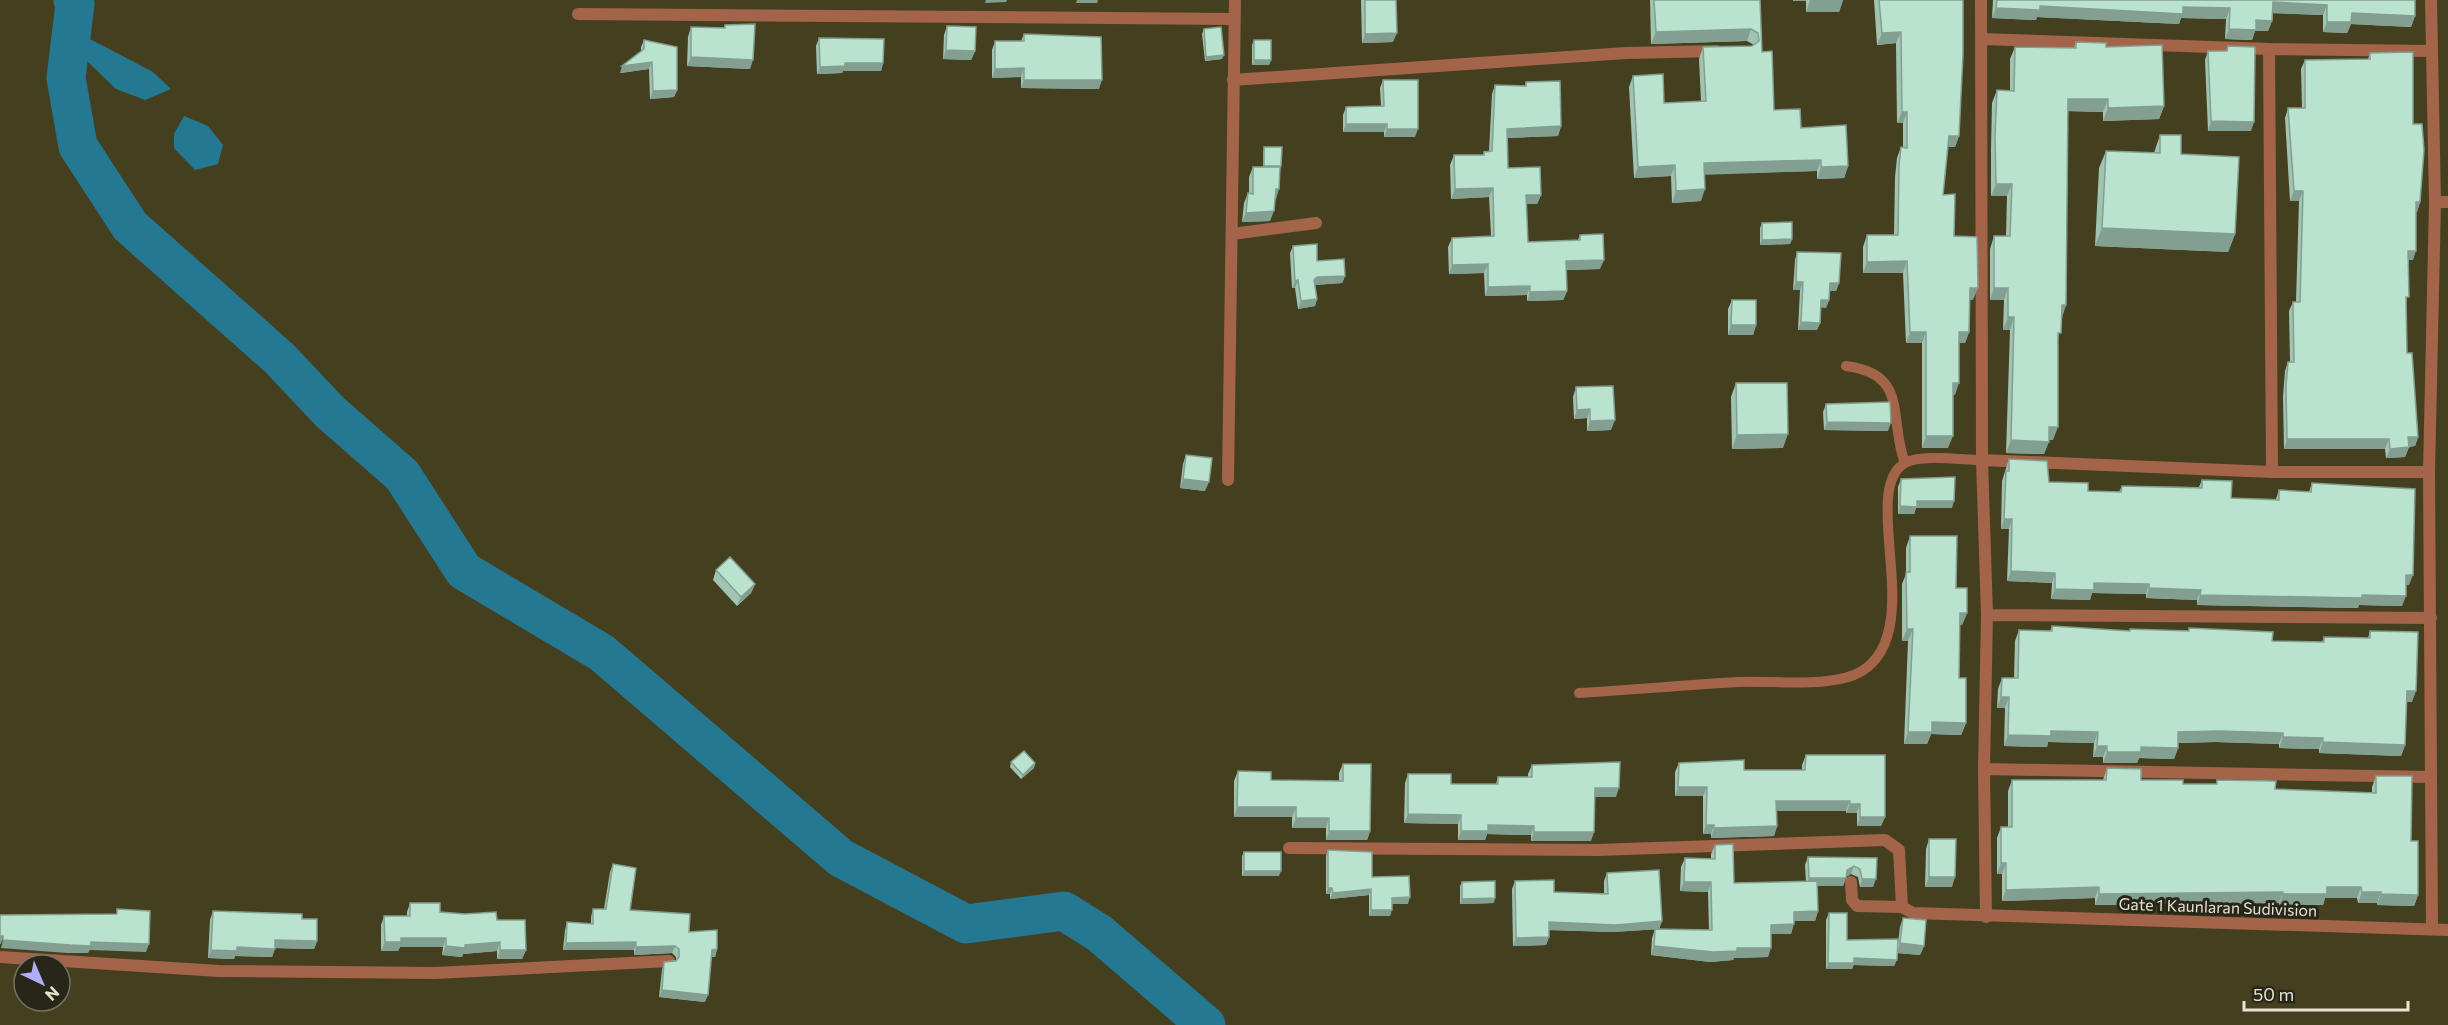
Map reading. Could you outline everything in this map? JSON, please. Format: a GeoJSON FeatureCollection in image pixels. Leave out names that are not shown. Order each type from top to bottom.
{"type":"FeatureCollection","features":[{"type":"Feature","properties":{"kind":"street"},"geometry":{"type":"LineString","coordinates":[[1228,480],[1235,0]]}},
{"type":"Feature","properties":{"kind":"street"},"geometry":{"type":"LineString","coordinates":[[1981,0],[1982,460],[1987,615],[1984,769],[1986,917]]}},
{"type":"Feature","properties":{"kind":"street"},"geometry":{"type":"LineString","coordinates":[[2431,0],[2442,202],[2429,472],[2432,929]]}},
{"type":"Feature","properties":{"kind":"street"},"geometry":{"type":"LineString","coordinates":[[578,14],[1234,20]]}},
{"type":"Feature","properties":{"kind":"street"},"geometry":{"type":"LineString","coordinates":[[1981,39],[2269,50],[2432,51]]}},
{"type":"Feature","properties":{"kind":"street"},"geometry":{"type":"LineString","coordinates":[[1233,80],[1626,53],[1725,50]]}},
{"type":"Feature","properties":{"kind":"street"},"geometry":{"type":"LineString","coordinates":[[2269,50],[2272,472]]}},
{"type":"Feature","properties":{"kind":"street"},"geometry":{"type":"LineString","coordinates":[[1232,234],[1316,223]]}},
{"type":"Feature","properties":{"kind":"street"},"geometry":{"type":"LineString","coordinates":[[1982,460],[2272,472],[2429,472]]}},
{"type":"Feature","properties":{"kind":"street"},"geometry":{"type":"LineString","coordinates":[[1987,615],[2431,618]]}},
{"type":"Feature","properties":{"kind":"street"},"geometry":{"type":"LineString","coordinates":[[1984,769],[2431,777]]}},
{"type":"Feature","properties":{"kind":"street"},"geometry":{"type":"LineString","coordinates":[[1289,848],[1597,850],[1886,840],[1894,844],[1901,858],[1902,907]]}},
{"type":"Feature","properties":{"kind":"street","name":"Gate 1 Kaunlaran Sudivision"},"geometry":{"type":"LineString","coordinates":[[1851,882],[1852,900],[1857,906],[1902,907],[1907,911],[1922,914],[2448,930]]}},
{"type":"Feature","properties":{"kind":"street"},"geometry":{"type":"LineString","coordinates":[[0,957],[219,971],[435,973],[669,960]]}},
{"type":"Feature","properties":{"kind":"lane"},"geometry":{"type":"LineString","coordinates":[[1846,366],[1863,368],[1876,374],[1892,393],[1900,451],[1905,464]]}},
{"type":"Feature","properties":{"kind":"lane"},"geometry":{"type":"LineString","coordinates":[[1579,693],[1739,682],[1844,679],[1864,670],[1880,654],[1889,632],[1893,609],[1888,506],[1891,482],[1897,471],[1905,464],[1918,459],[1982,460]]}},
{"type":"Feature","properties":{"kind":"water"},"geometry":{"type":"Polygon","coordinates":[[[90,39],[153,72],[171,89],[145,100],[116,89],[87,61],[90,39]]]}},
{"type":"Feature","properties":{"kind":"water"},"geometry":{"type":"Polygon","coordinates":[[[184,116],[208,126],[223,145],[218,164],[195,170],[174,148],[174,134],[184,116]]]}},
{"type":"Feature","properties":{"kind":"building"},"geometry":{"type":"Polygon","coordinates":[[[1365,0],[1396,0],[1397,33],[1365,34],[1365,0]]]}},
{"type":"Feature","properties":{"kind":"building"},"geometry":{"type":"Polygon","coordinates":[[[1654,0],[1760,0],[1762,52],[1772,51],[1774,110],[1800,109],[1801,128],[1846,125],[1848,166],[1821,167],[1821,160],[1704,163],[1705,189],[1676,191],[1675,165],[1638,167],[1633,76],[1663,74],[1664,103],[1706,101],[1703,47],[1752,46],[1759,41],[1758,33],[1751,29],[1656,32],[1654,0]]]}},
{"type":"Feature","properties":{"kind":"building"},"geometry":{"type":"Polygon","coordinates":[[[1879,0],[1963,0],[1959,136],[1949,136],[1943,195],[1955,194],[1954,236],[1977,237],[1978,288],[1970,288],[1969,332],[1959,332],[1959,383],[1953,383],[1953,436],[1926,436],[1926,332],[1910,332],[1907,261],[1867,262],[1867,235],[1898,235],[1899,166],[1901,147],[1907,148],[1907,112],[1902,112],[1901,32],[1882,33],[1879,0]]]}},
{"type":"Feature","properties":{"kind":"building"},"geometry":{"type":"Polygon","coordinates":[[[1997,0],[2415,0],[2415,16],[2352,13],[2351,22],[2327,22],[2327,5],[2273,2],[2272,21],[2256,20],[2256,30],[2229,29],[2230,8],[2183,7],[2183,14],[2040,6],[2040,10],[1996,8],[1997,0]]]}},
{"type":"Feature","properties":{"kind":"building"},"geometry":{"type":"Polygon","coordinates":[[[755,24],[753,60],[691,57],[691,27],[725,28],[725,25],[755,24]]]}},
{"type":"Feature","properties":{"kind":"building"},"geometry":{"type":"Polygon","coordinates":[[[947,26],[976,27],[975,51],[946,50],[947,26]]]}},
{"type":"Feature","properties":{"kind":"building"},"geometry":{"type":"Polygon","coordinates":[[[1221,27],[1224,55],[1206,57],[1204,29],[1221,27]]]}},
{"type":"Feature","properties":{"kind":"building"},"geometry":{"type":"Polygon","coordinates":[[[1024,34],[1101,37],[1102,80],[1024,80],[1024,68],[995,69],[995,41],[1024,41],[1024,34]]]}},
{"type":"Feature","properties":{"kind":"building"},"geometry":{"type":"Polygon","coordinates":[[[819,38],[884,39],[883,63],[845,63],[845,66],[820,67],[819,38]]]}},
{"type":"Feature","properties":{"kind":"building"},"geometry":{"type":"Polygon","coordinates":[[[644,40],[677,47],[677,90],[653,91],[652,62],[622,66],[644,49],[644,40]]]}},
{"type":"Feature","properties":{"kind":"building"},"geometry":{"type":"Polygon","coordinates":[[[1254,40],[1271,40],[1271,60],[1254,60],[1254,40]]]}},
{"type":"Feature","properties":{"kind":"building"},"geometry":{"type":"Polygon","coordinates":[[[2076,42],[2106,43],[2106,47],[2162,45],[2164,106],[2108,108],[2108,99],[2068,99],[2066,305],[2062,305],[2061,333],[2058,333],[2058,427],[2049,427],[2049,442],[2011,440],[2014,317],[2008,317],[2008,288],[1994,288],[1994,236],[2010,236],[2012,184],[1996,184],[1997,90],[2014,91],[2015,47],[2076,48],[2076,42]]]}},
{"type":"Feature","properties":{"kind":"building"},"geometry":{"type":"Polygon","coordinates":[[[2228,46],[2255,47],[2254,122],[2211,121],[2208,51],[2227,51],[2228,46]]]}},
{"type":"Feature","properties":{"kind":"building"},"geometry":{"type":"Polygon","coordinates":[[[2413,52],[2413,124],[2422,124],[2424,150],[2420,202],[2416,202],[2416,251],[2408,251],[2409,297],[2406,297],[2407,353],[2412,353],[2418,437],[2408,437],[2409,447],[2390,449],[2389,439],[2287,439],[2286,386],[2288,362],[2294,362],[2293,302],[2300,302],[2303,191],[2294,191],[2288,108],[2305,108],[2305,60],[2370,59],[2370,53],[2413,52]]]}},
{"type":"Feature","properties":{"kind":"building"},"geometry":{"type":"Polygon","coordinates":[[[1383,80],[1418,80],[1418,129],[1387,129],[1387,124],[1346,124],[1346,107],[1384,106],[1383,80]]]}},
{"type":"Feature","properties":{"kind":"building"},"geometry":{"type":"Polygon","coordinates":[[[1560,81],[1561,126],[1507,129],[1508,168],[1540,167],[1541,195],[1526,195],[1528,242],[1580,240],[1580,235],[1603,234],[1604,260],[1566,261],[1567,291],[1530,292],[1530,286],[1488,287],[1488,264],[1452,265],[1452,238],[1494,236],[1493,188],[1455,189],[1454,155],[1484,155],[1484,152],[1492,151],[1495,85],[1526,86],[1526,82],[1560,81]]]}},
{"type":"Feature","properties":{"kind":"building"},"geometry":{"type":"Polygon","coordinates":[[[2160,135],[2181,135],[2181,154],[2239,157],[2235,234],[2102,228],[2106,151],[2160,153],[2160,135]]]}},
{"type":"Feature","properties":{"kind":"building"},"geometry":{"type":"Polygon","coordinates":[[[1264,147],[1282,147],[1281,166],[1264,166],[1264,147]]]}},
{"type":"Feature","properties":{"kind":"building"},"geometry":{"type":"Polygon","coordinates":[[[1253,167],[1280,167],[1279,189],[1276,189],[1274,211],[1246,213],[1248,193],[1253,194],[1253,167]]]}},
{"type":"Feature","properties":{"kind":"building"},"geometry":{"type":"Polygon","coordinates":[[[1792,222],[1792,239],[1762,240],[1762,223],[1792,222]]]}},
{"type":"Feature","properties":{"kind":"building"},"geometry":{"type":"Polygon","coordinates":[[[1317,244],[1317,261],[1344,259],[1345,276],[1317,277],[1314,280],[1317,299],[1301,301],[1298,280],[1295,281],[1293,246],[1317,244]]]}},
{"type":"Feature","properties":{"kind":"building"},"geometry":{"type":"Polygon","coordinates":[[[1797,252],[1841,253],[1839,283],[1830,283],[1829,300],[1821,300],[1820,323],[1801,322],[1803,282],[1796,282],[1797,252]]]}},
{"type":"Feature","properties":{"kind":"building"},"geometry":{"type":"Polygon","coordinates":[[[1732,300],[1756,300],[1756,325],[1731,325],[1732,300]]]}},
{"type":"Feature","properties":{"kind":"building"},"geometry":{"type":"Polygon","coordinates":[[[1736,383],[1787,383],[1788,434],[1737,435],[1736,383]]]}},
{"type":"Feature","properties":{"kind":"building"},"geometry":{"type":"Polygon","coordinates":[[[1613,386],[1615,420],[1590,421],[1590,409],[1577,410],[1576,387],[1613,386]]]}},
{"type":"Feature","properties":{"kind":"building"},"geometry":{"type":"Polygon","coordinates":[[[1890,402],[1891,423],[1827,422],[1826,404],[1890,402]]]}},
{"type":"Feature","properties":{"kind":"building"},"geometry":{"type":"Polygon","coordinates":[[[1186,455],[1212,458],[1209,482],[1183,479],[1186,455]]]}},
{"type":"Feature","properties":{"kind":"building"},"geometry":{"type":"Polygon","coordinates":[[[2009,459],[2047,461],[2049,482],[2088,483],[2088,491],[2121,492],[2122,486],[2202,488],[2202,480],[2232,481],[2231,498],[2279,500],[2279,490],[2311,492],[2312,483],[2415,489],[2413,575],[2406,575],[2406,596],[2362,595],[2362,598],[2200,595],[2201,590],[2149,588],[2149,584],[2094,583],[2094,590],[2055,589],[2055,573],[2011,571],[2012,519],[2004,519],[2006,471],[2009,471],[2009,459]]]}},
{"type":"Feature","properties":{"kind":"building"},"geometry":{"type":"Polygon","coordinates":[[[1955,477],[1954,501],[1917,501],[1917,507],[1900,506],[1901,479],[1955,477]]]}},
{"type":"Feature","properties":{"kind":"building"},"geometry":{"type":"Polygon","coordinates":[[[1910,536],[1957,536],[1956,588],[1967,588],[1967,613],[1960,613],[1959,678],[1966,678],[1966,723],[1932,722],[1932,732],[1908,732],[1913,629],[1907,629],[1906,572],[1910,572],[1910,536]]]}},
{"type":"Feature","properties":{"kind":"building"},"geometry":{"type":"Polygon","coordinates":[[[730,557],[755,584],[741,597],[716,570],[730,557]]]}},
{"type":"Feature","properties":{"kind":"building"},"geometry":{"type":"Polygon","coordinates":[[[2052,626],[2130,631],[2130,629],[2189,631],[2189,628],[2273,632],[2272,641],[2324,642],[2324,637],[2370,638],[2370,631],[2418,632],[2416,691],[2407,691],[2405,745],[2323,742],[2323,738],[2283,737],[2283,733],[2220,731],[2178,732],[2178,748],[2141,747],[2141,752],[2107,752],[2107,746],[2097,746],[2098,732],[2051,731],[2051,736],[2008,735],[2009,697],[2001,697],[2002,678],[2018,678],[2019,630],[2052,631],[2052,626]]]}},
{"type":"Feature","properties":{"kind":"building"},"geometry":{"type":"Polygon","coordinates":[[[1024,751],[1035,763],[1023,775],[1011,762],[1024,751]]]}},
{"type":"Feature","properties":{"kind":"building"},"geometry":{"type":"Polygon","coordinates":[[[1806,755],[1885,755],[1885,817],[1860,817],[1860,804],[1850,804],[1850,801],[1776,801],[1777,826],[1714,828],[1714,825],[1706,825],[1707,787],[1678,787],[1679,763],[1744,760],[1744,770],[1805,770],[1806,755]]]}},
{"type":"Feature","properties":{"kind":"building"},"geometry":{"type":"Polygon","coordinates":[[[1620,762],[1619,788],[1595,788],[1594,832],[1534,832],[1534,826],[1488,825],[1488,831],[1461,831],[1461,815],[1408,814],[1408,774],[1451,774],[1451,784],[1498,784],[1498,777],[1532,777],[1532,765],[1620,762]]]}},
{"type":"Feature","properties":{"kind":"building"},"geometry":{"type":"Polygon","coordinates":[[[1343,764],[1371,764],[1370,831],[1329,831],[1329,818],[1296,818],[1296,807],[1237,807],[1238,771],[1271,772],[1271,780],[1343,781],[1343,764]]]}},
{"type":"Feature","properties":{"kind":"building"},"geometry":{"type":"Polygon","coordinates":[[[2107,768],[2141,769],[2141,780],[2183,780],[2183,784],[2217,784],[2217,780],[2276,781],[2275,789],[2376,793],[2376,776],[2412,776],[2411,841],[2418,841],[2418,895],[2362,892],[2361,887],[2327,887],[2327,894],[2283,894],[2283,892],[2099,894],[2099,887],[2006,890],[2006,863],[2001,863],[2001,827],[2012,827],[2012,780],[2106,780],[2107,768]]]}},
{"type":"Feature","properties":{"kind":"building"},"geometry":{"type":"Polygon","coordinates":[[[1929,839],[1956,839],[1955,877],[1929,877],[1929,839]]]}},
{"type":"Feature","properties":{"kind":"building"},"geometry":{"type":"Polygon","coordinates":[[[1733,844],[1734,883],[1817,881],[1818,911],[1794,912],[1794,924],[1771,925],[1771,948],[1737,948],[1737,951],[1713,952],[1654,946],[1655,929],[1712,930],[1711,882],[1684,882],[1685,858],[1715,859],[1715,845],[1733,844]]]}},
{"type":"Feature","properties":{"kind":"building"},"geometry":{"type":"Polygon","coordinates":[[[1328,850],[1372,852],[1372,877],[1409,876],[1410,897],[1392,898],[1392,910],[1371,910],[1371,889],[1333,893],[1332,888],[1328,888],[1328,850]]]}},
{"type":"Feature","properties":{"kind":"building"},"geometry":{"type":"Polygon","coordinates":[[[1244,852],[1281,852],[1281,871],[1244,871],[1244,852]]]}},
{"type":"Feature","properties":{"kind":"building"},"geometry":{"type":"Polygon","coordinates":[[[1808,857],[1877,858],[1876,879],[1862,879],[1860,869],[1854,866],[1847,870],[1846,878],[1809,878],[1808,857]]]}},
{"type":"Feature","properties":{"kind":"building"},"geometry":{"type":"Polygon","coordinates":[[[613,864],[636,868],[630,910],[690,914],[689,932],[717,930],[717,949],[712,950],[708,995],[662,990],[664,962],[676,961],[679,957],[679,949],[675,946],[636,947],[636,942],[566,943],[567,922],[593,924],[593,909],[606,909],[613,864]]]}},
{"type":"Feature","properties":{"kind":"building"},"geometry":{"type":"Polygon","coordinates":[[[1659,870],[1662,921],[1616,925],[1549,922],[1549,937],[1516,938],[1515,881],[1554,880],[1554,892],[1608,894],[1607,873],[1659,870]]]}},
{"type":"Feature","properties":{"kind":"building"},"geometry":{"type":"Polygon","coordinates":[[[1495,881],[1495,898],[1462,899],[1462,882],[1495,881]]]}},
{"type":"Feature","properties":{"kind":"building"},"geometry":{"type":"Polygon","coordinates":[[[410,903],[440,903],[440,912],[465,914],[496,912],[497,920],[525,920],[526,950],[500,950],[500,942],[465,945],[465,948],[446,946],[446,938],[401,938],[401,942],[385,942],[384,916],[410,916],[410,903]]]}},
{"type":"Feature","properties":{"kind":"building"},"geometry":{"type":"Polygon","coordinates":[[[117,909],[150,911],[149,944],[91,942],[91,946],[70,945],[3,940],[3,936],[0,936],[0,915],[117,914],[117,909]]]}},
{"type":"Feature","properties":{"kind":"building"},"geometry":{"type":"Polygon","coordinates":[[[213,911],[302,914],[302,919],[317,919],[317,941],[275,940],[275,949],[237,947],[237,951],[211,950],[213,911]]]}},
{"type":"Feature","properties":{"kind":"building"},"geometry":{"type":"Polygon","coordinates":[[[1829,913],[1847,913],[1847,940],[1898,939],[1897,960],[1854,958],[1854,963],[1828,963],[1829,913]]]}},
{"type":"Feature","properties":{"kind":"building"},"geometry":{"type":"Polygon","coordinates":[[[1903,918],[1926,920],[1924,946],[1900,943],[1903,918]]]}},
{"type":"Feature","properties":{"kind":"waterway"},"geometry":{"type":"LineString","coordinates":[[73,0],[75,4],[66,78],[78,146],[130,226],[279,358],[330,412],[402,475],[464,571],[602,653],[841,858],[966,924],[1064,911],[1099,933],[1206,1025]]}}]}
